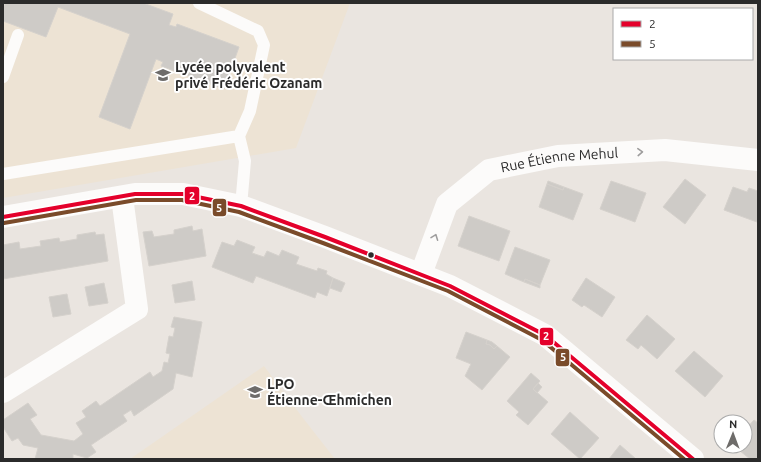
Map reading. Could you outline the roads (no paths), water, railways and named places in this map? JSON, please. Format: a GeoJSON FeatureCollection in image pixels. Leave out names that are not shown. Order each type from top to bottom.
{"type":"FeatureCollection","features":[{"type":"Feature","properties":{"kind":"street","name":"Rue Étienne Mehul"},"geometry":{"type":"LineString","coordinates":[[421,274],[448,204],[489,170],[558,156],[664,150],[758,160]]}},
{"type":"Feature","properties":{"kind":"street"},"geometry":{"type":"LineString","coordinates":[[3,217],[135,194],[183,194],[240,206],[326,237],[450,286],[545,335],[693,459]]}},
{"type":"Feature","properties":{"kind":"street"},"geometry":{"type":"LineString","coordinates":[[3,392],[137,309],[122,197]]}},
{"type":"Feature","properties":{"kind":"lane"},"geometry":{"type":"LineString","coordinates":[[199,3],[258,31],[264,45],[250,111],[239,136],[245,161],[240,206]]}},
{"type":"Feature","properties":{"kind":"lane"},"geometry":{"type":"LineString","coordinates":[[3,77],[5,62],[18,35]]}},
{"type":"Feature","properties":{"kind":"lane"},"geometry":{"type":"LineString","coordinates":[[3,174],[239,136]]}},
{"type":"Feature","properties":{"kind":"place","name":"Lycée polyvalent privé Frédéric Ozanam"},"geometry":{"type":"Point","coordinates":[163,75]}},
{"type":"Feature","properties":{"kind":"place","name":"LPO Étienne-Œhmichen"},"geometry":{"type":"Point","coordinates":[255,392]}}]}
